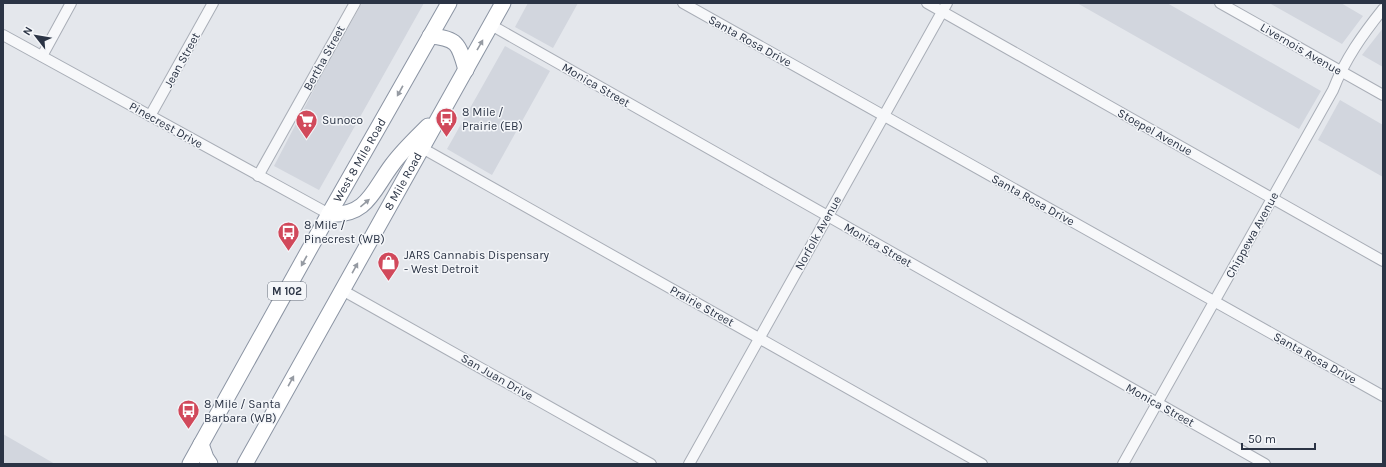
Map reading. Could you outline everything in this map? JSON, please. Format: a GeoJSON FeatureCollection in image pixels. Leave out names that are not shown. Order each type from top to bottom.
{"type":"FeatureCollection","features":[{"type":"Feature","properties":{"kind":"highway","name":"West 8 Mile Road"},"geometry":{"type":"LineString","coordinates":[[190,464],[329,214],[449,3]]}},
{"type":"Feature","properties":{"kind":"highway","name":"8 Mile Road"},"geometry":{"type":"LineString","coordinates":[[250,462],[342,290],[504,3]]}},
{"type":"Feature","properties":{"kind":"highway"},"geometry":{"type":"LineString","coordinates":[[430,36],[445,37],[455,42],[461,53],[466,70]]}},
{"type":"Feature","properties":{"kind":"highway"},"geometry":{"type":"LineString","coordinates":[[329,214],[343,214],[349,212],[360,207],[369,200],[392,164],[445,107]]}},
{"type":"Feature","properties":{"kind":"highway"},"geometry":{"type":"LineString","coordinates":[[201,444],[210,464]]}},
{"type":"Feature","properties":{"kind":"street"},"geometry":{"type":"LineString","coordinates":[[42,56],[71,3]]}},
{"type":"Feature","properties":{"kind":"street","name":"Jean Street"},"geometry":{"type":"LineString","coordinates":[[150,116],[213,3]]}},
{"type":"Feature","properties":{"kind":"street","name":"Bertha Street"},"geometry":{"type":"LineString","coordinates":[[258,176],[355,3]]}},
{"type":"Feature","properties":{"kind":"street","name":"Santa Rosa Drive"},"geometry":{"type":"LineString","coordinates":[[683,3],[1383,396]]}},
{"type":"Feature","properties":{"kind":"street","name":"Stoepel Avenue"},"geometry":{"type":"LineString","coordinates":[[927,3],[945,8],[1383,261]]}},
{"type":"Feature","properties":{"kind":"street","name":"Livernois Avenue"},"geometry":{"type":"LineString","coordinates":[[1220,3],[1383,95]]}},
{"type":"Feature","properties":{"kind":"street","name":"Norfolk Avenue"},"geometry":{"type":"LineString","coordinates":[[689,464],[945,8]]}},
{"type":"Feature","properties":{"kind":"street","name":"Chippewa Avenue"},"geometry":{"type":"LineString","coordinates":[[1123,464],[1334,90],[1340,71],[1383,9]]}},
{"type":"Feature","properties":{"kind":"street","name":"Monica Street"},"geometry":{"type":"LineString","coordinates":[[491,25],[1265,464]]}},
{"type":"Feature","properties":{"kind":"street","name":"Pinecrest Drive"},"geometry":{"type":"LineString","coordinates":[[3,35],[329,214]]}},
{"type":"Feature","properties":{"kind":"street","name":"Prairie Street"},"geometry":{"type":"LineString","coordinates":[[422,148],[982,464]]}},
{"type":"Feature","properties":{"kind":"street","name":"San Juan Drive"},"geometry":{"type":"LineString","coordinates":[[342,290],[651,464]]}},
{"type":"Feature","properties":{"kind":"shaded area"},"geometry":{"type":"Polygon","coordinates":[[[362,3],[424,3],[319,190],[274,166],[320,78],[362,3]]]}},
{"type":"Feature","properties":{"kind":"shaded area"},"geometry":{"type":"Polygon","coordinates":[[[528,3],[578,3],[553,48],[515,27],[528,3]]]}},
{"type":"Feature","properties":{"kind":"shaded area"},"geometry":{"type":"Polygon","coordinates":[[[1077,3],[1167,3],[1321,91],[1299,129],[1077,3]]]}},
{"type":"Feature","properties":{"kind":"shaded area"},"geometry":{"type":"Polygon","coordinates":[[[1269,3],[1341,3],[1363,16],[1342,44],[1269,3]]]}},
{"type":"Feature","properties":{"kind":"shaded area"},"geometry":{"type":"Polygon","coordinates":[[[1383,28],[1383,67],[1362,55],[1383,28]]]}},
{"type":"Feature","properties":{"kind":"shaded area"},"geometry":{"type":"Polygon","coordinates":[[[505,46],[550,71],[492,175],[447,149],[505,46]]]}},
{"type":"Feature","properties":{"kind":"shaded area"},"geometry":{"type":"Polygon","coordinates":[[[1340,100],[1383,125],[1383,177],[1318,140],[1340,100]]]}},
{"type":"Feature","properties":{"kind":"shaded area"},"geometry":{"type":"Polygon","coordinates":[[[3,434],[55,464],[3,464],[3,434]]]}},
{"type":"Feature","properties":{"kind":"place","name":"8 Mile / Prairie (EB)"},"geometry":{"type":"Point","coordinates":[447,138]}},
{"type":"Feature","properties":{"kind":"place","name":"Sunoco"},"geometry":{"type":"Point","coordinates":[307,140]}},
{"type":"Feature","properties":{"kind":"place","name":"8 Mile / Pinecrest (WB)"},"geometry":{"type":"Point","coordinates":[289,252]}},
{"type":"Feature","properties":{"kind":"place","name":"JARS Cannabis Dispensary - West Detroit"},"geometry":{"type":"Point","coordinates":[389,282]}},
{"type":"Feature","properties":{"kind":"place","name":"8 Mile / Santa Barbara (WB)"},"geometry":{"type":"Point","coordinates":[189,430]}}]}
